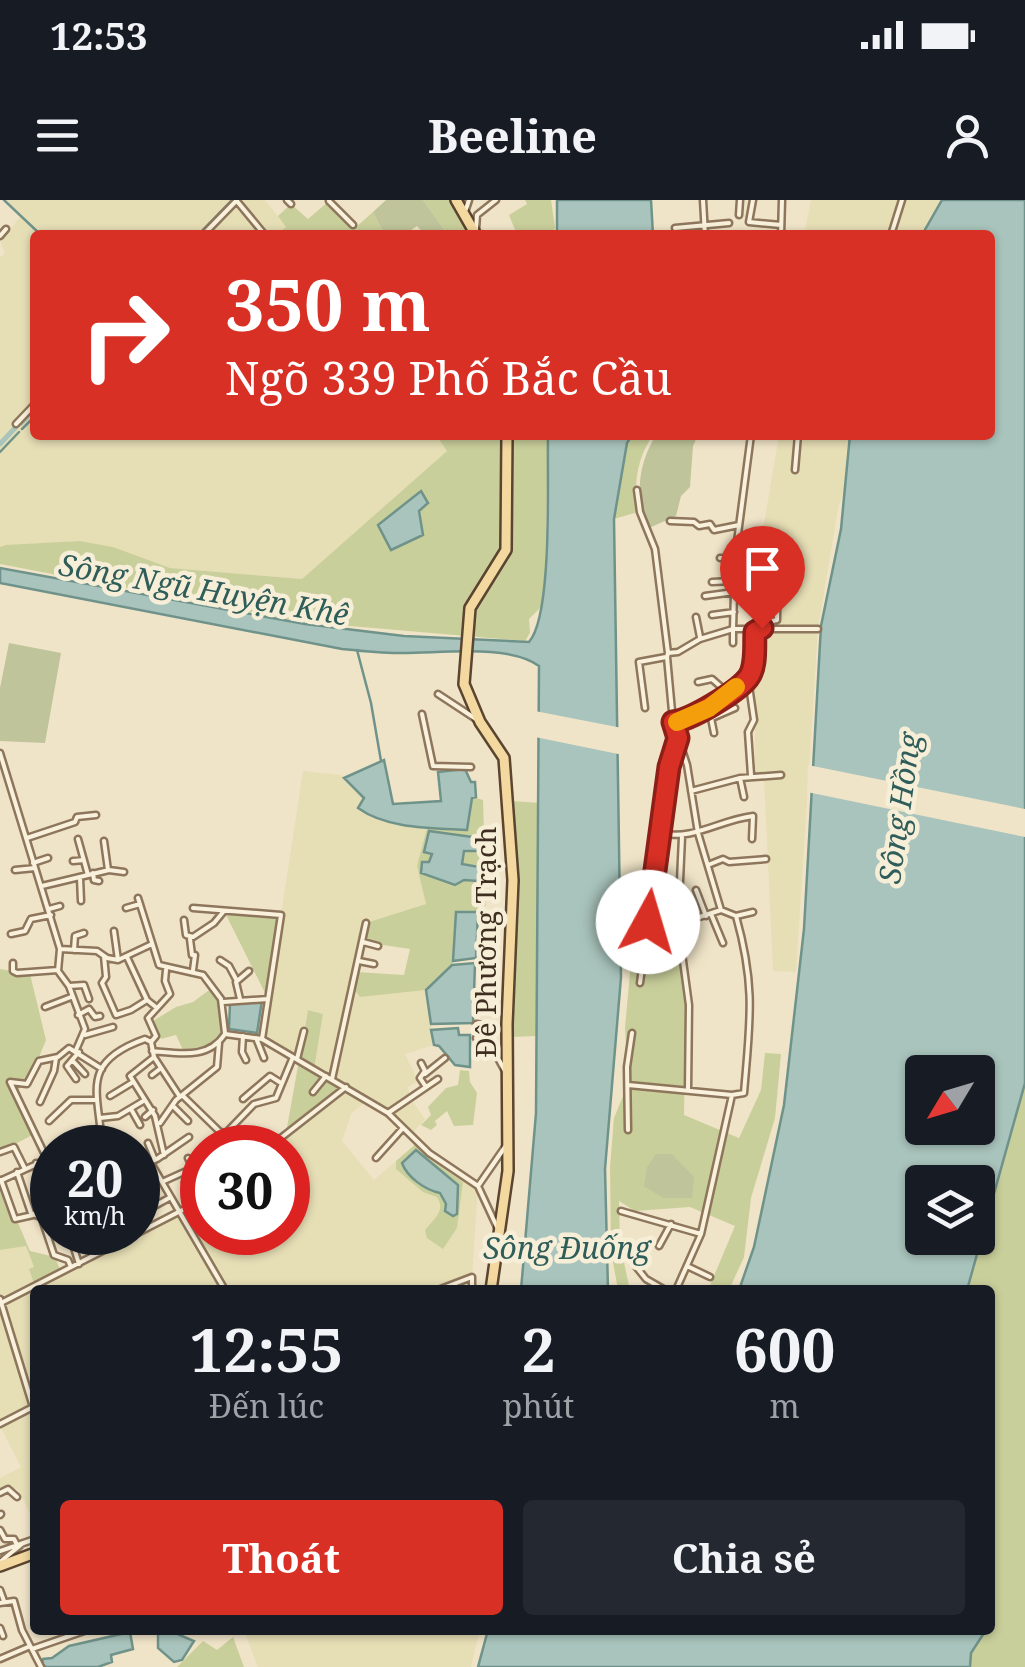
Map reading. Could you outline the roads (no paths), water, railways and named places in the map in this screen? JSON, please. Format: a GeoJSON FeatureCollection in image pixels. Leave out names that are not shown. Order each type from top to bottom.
{"type":"FeatureCollection","features":[{"type":"Feature","properties":{"kind":"main road"},"geometry":{"type":"LineString","coordinates":[[462,203],[474,230]]}},
{"type":"Feature","properties":{"kind":"main road","name":"Đê Phương Trạch"},"geometry":{"type":"LineString","coordinates":[[492,1285],[509,1142],[513,880],[504,758],[466,695],[466,660],[472,600],[506,550],[507,440]]}},
{"type":"Feature","properties":{"kind":"main road"},"geometry":{"type":"LineString","coordinates":[[0,1564],[30,1555]]}},
{"type":"Feature","properties":{"kind":"street"},"geometry":{"type":"LineString","coordinates":[[208,230],[236,200],[261,230]]}},
{"type":"Feature","properties":{"kind":"street"},"geometry":{"type":"LineString","coordinates":[[329,200],[354,225]]}},
{"type":"Feature","properties":{"kind":"street"},"geometry":{"type":"LineString","coordinates":[[476,230],[477,215],[496,200]]}},
{"type":"Feature","properties":{"kind":"street"},"geometry":{"type":"LineString","coordinates":[[703,200],[705,230]]}},
{"type":"Feature","properties":{"kind":"street"},"geometry":{"type":"LineString","coordinates":[[738,215],[740,200]]}},
{"type":"Feature","properties":{"kind":"street"},"geometry":{"type":"LineString","coordinates":[[753,200],[750,222],[782,225]]}},
{"type":"Feature","properties":{"kind":"street"},"geometry":{"type":"LineString","coordinates":[[781,230],[782,200]]}},
{"type":"Feature","properties":{"kind":"street"},"geometry":{"type":"LineString","coordinates":[[893,230],[902,200]]}},
{"type":"Feature","properties":{"kind":"street"},"geometry":{"type":"LineString","coordinates":[[462,203],[477,215]]}},
{"type":"Feature","properties":{"kind":"street"},"geometry":{"type":"LineString","coordinates":[[675,228],[729,223]]}},
{"type":"Feature","properties":{"kind":"street"},"geometry":{"type":"LineString","coordinates":[[0,236],[6,229]]}},
{"type":"Feature","properties":{"kind":"street"},"geometry":{"type":"LineString","coordinates":[[16,424],[30,409]]}},
{"type":"Feature","properties":{"kind":"street"},"geometry":{"type":"LineString","coordinates":[[733,642],[734,557],[750,440]]}},
{"type":"Feature","properties":{"kind":"street"},"geometry":{"type":"LineString","coordinates":[[796,470],[798,440]]}},
{"type":"Feature","properties":{"kind":"street"},"geometry":{"type":"LineString","coordinates":[[637,490],[640,512],[655,549],[673,722],[687,765],[698,833],[722,910]]}},
{"type":"Feature","properties":{"kind":"street"},"geometry":{"type":"LineString","coordinates":[[670,521],[710,524],[714,530],[739,525]]}},
{"type":"Feature","properties":{"kind":"street"},"geometry":{"type":"LineString","coordinates":[[751,775],[748,736],[754,720],[748,678],[759,629],[761,542]]}},
{"type":"Feature","properties":{"kind":"street"},"geometry":{"type":"LineString","coordinates":[[759,629],[778,620],[778,544]]}},
{"type":"Feature","properties":{"kind":"street"},"geometry":{"type":"LineString","coordinates":[[720,558],[746,559]]}},
{"type":"Feature","properties":{"kind":"street"},"geometry":{"type":"LineString","coordinates":[[712,582],[733,580]]}},
{"type":"Feature","properties":{"kind":"street"},"geometry":{"type":"LineString","coordinates":[[760,591],[778,590]]}},
{"type":"Feature","properties":{"kind":"street"},"geometry":{"type":"LineString","coordinates":[[705,596],[734,592]]}},
{"type":"Feature","properties":{"kind":"street"},"geometry":{"type":"LineString","coordinates":[[712,615],[734,612]]}},
{"type":"Feature","properties":{"kind":"street"},"geometry":{"type":"LineString","coordinates":[[696,617],[700,639]]}},
{"type":"Feature","properties":{"kind":"street"},"geometry":{"type":"LineString","coordinates":[[645,708],[638,662],[678,652],[700,639],[733,630],[818,629]]}},
{"type":"Feature","properties":{"kind":"street"},"geometry":{"type":"LineString","coordinates":[[673,722],[709,708],[748,678]]}},
{"type":"Feature","properties":{"kind":"street"},"geometry":{"type":"LineString","coordinates":[[698,682],[712,679],[728,692]]}},
{"type":"Feature","properties":{"kind":"street"},"geometry":{"type":"LineString","coordinates":[[438,694],[480,722]]}},
{"type":"Feature","properties":{"kind":"street"},"geometry":{"type":"LineString","coordinates":[[709,708],[714,733]]}},
{"type":"Feature","properties":{"kind":"street"},"geometry":{"type":"LineString","coordinates":[[712,718],[735,708]]}},
{"type":"Feature","properties":{"kind":"street"},"geometry":{"type":"LineString","coordinates":[[422,714],[433,766],[471,767]]}},
{"type":"Feature","properties":{"kind":"street"},"geometry":{"type":"LineString","coordinates":[[640,984],[669,767],[678,738]]}},
{"type":"Feature","properties":{"kind":"street"},"geometry":{"type":"LineString","coordinates":[[0,753],[60,948],[58,970],[69,986],[85,1035],[67,1066],[76,1080]]}},
{"type":"Feature","properties":{"kind":"street"},"geometry":{"type":"LineString","coordinates":[[690,791],[751,775],[782,776]]}},
{"type":"Feature","properties":{"kind":"street"},"geometry":{"type":"LineString","coordinates":[[740,778],[744,797]]}},
{"type":"Feature","properties":{"kind":"street"},"geometry":{"type":"LineString","coordinates":[[27,838],[76,822],[76,817],[96,815]]}},
{"type":"Feature","properties":{"kind":"street"},"geometry":{"type":"LineString","coordinates":[[659,833],[682,836],[752,816],[752,839]]}},
{"type":"Feature","properties":{"kind":"street"},"geometry":{"type":"LineString","coordinates":[[63,826],[66,834]]}},
{"type":"Feature","properties":{"kind":"street"},"geometry":{"type":"LineString","coordinates":[[51,830],[54,838]]}},
{"type":"Feature","properties":{"kind":"street"},"geometry":{"type":"LineString","coordinates":[[682,836],[678,924],[689,1005],[688,1090]]}},
{"type":"Feature","properties":{"kind":"street"},"geometry":{"type":"LineString","coordinates":[[78,839],[90,874],[99,881]]}},
{"type":"Feature","properties":{"kind":"street"},"geometry":{"type":"LineString","coordinates":[[104,841],[108,870]]}},
{"type":"Feature","properties":{"kind":"street"},"geometry":{"type":"LineString","coordinates":[[15,870],[48,858]]}},
{"type":"Feature","properties":{"kind":"street"},"geometry":{"type":"LineString","coordinates":[[707,865],[723,859],[766,859]]}},
{"type":"Feature","properties":{"kind":"street"},"geometry":{"type":"LineString","coordinates":[[74,861],[84,860]]}},
{"type":"Feature","properties":{"kind":"street"},"geometry":{"type":"LineString","coordinates":[[42,886],[108,870],[124,872]]}},
{"type":"Feature","properties":{"kind":"street"},"geometry":{"type":"LineString","coordinates":[[80,878],[81,901]]}},
{"type":"Feature","properties":{"kind":"street"},"geometry":{"type":"LineString","coordinates":[[696,890],[723,943]]}},
{"type":"Feature","properties":{"kind":"street"},"geometry":{"type":"LineString","coordinates":[[126,908],[139,901],[159,965],[203,975],[222,1003],[225,1034],[219,1043],[216,1067],[181,1096],[158,1124]]}},
{"type":"Feature","properties":{"kind":"street"},"geometry":{"type":"LineString","coordinates":[[11,934],[27,930],[31,919],[60,906]]}},
{"type":"Feature","properties":{"kind":"street"},"geometry":{"type":"LineString","coordinates":[[193,908],[281,915],[259,1038],[264,1058]]}},
{"type":"Feature","properties":{"kind":"street"},"geometry":{"type":"LineString","coordinates":[[190,937],[206,930],[224,910]]}},
{"type":"Feature","properties":{"kind":"street"},"geometry":{"type":"LineString","coordinates":[[648,922],[678,924],[722,910],[736,916],[753,912]]}},
{"type":"Feature","properties":{"kind":"street"},"geometry":{"type":"LineString","coordinates":[[628,1084],[744,1093],[752,1006],[750,974],[736,916]]}},
{"type":"Feature","properties":{"kind":"street"},"geometry":{"type":"LineString","coordinates":[[184,920],[195,955],[193,970]]}},
{"type":"Feature","properties":{"kind":"street"},"geometry":{"type":"LineString","coordinates":[[313,1092],[329,1077],[366,922]]}},
{"type":"Feature","properties":{"kind":"street"},"geometry":{"type":"LineString","coordinates":[[114,931],[118,960]]}},
{"type":"Feature","properties":{"kind":"street"},"geometry":{"type":"LineString","coordinates":[[74,950],[74,936],[84,934]]}},
{"type":"Feature","properties":{"kind":"street"},"geometry":{"type":"LineString","coordinates":[[363,942],[378,946]]}},
{"type":"Feature","properties":{"kind":"street"},"geometry":{"type":"LineString","coordinates":[[60,948],[96,951],[118,960],[152,944]]}},
{"type":"Feature","properties":{"kind":"street"},"geometry":{"type":"LineString","coordinates":[[146,954],[154,952]]}},
{"type":"Feature","properties":{"kind":"street"},"geometry":{"type":"LineString","coordinates":[[104,956],[106,977],[102,983],[116,1015],[147,1000]]}},
{"type":"Feature","properties":{"kind":"street"},"geometry":{"type":"LineString","coordinates":[[128,957],[147,1000],[157,1008]]}},
{"type":"Feature","properties":{"kind":"street"},"geometry":{"type":"LineString","coordinates":[[220,960],[238,981],[240,999]]}},
{"type":"Feature","properties":{"kind":"street"},"geometry":{"type":"LineString","coordinates":[[359,961],[374,964]]}},
{"type":"Feature","properties":{"kind":"street"},"geometry":{"type":"LineString","coordinates":[[14,963],[13,971],[17,974],[58,970]]}},
{"type":"Feature","properties":{"kind":"street"},"geometry":{"type":"LineString","coordinates":[[150,1042],[156,1036],[148,1016],[171,993],[165,982],[166,968]]}},
{"type":"Feature","properties":{"kind":"street"},"geometry":{"type":"LineString","coordinates":[[238,981],[249,971]]}},
{"type":"Feature","properties":{"kind":"street"},"geometry":{"type":"LineString","coordinates":[[69,986],[84,984],[89,999]]}},
{"type":"Feature","properties":{"kind":"street"},"geometry":{"type":"LineString","coordinates":[[45,1007],[71,997]]}},
{"type":"Feature","properties":{"kind":"street"},"geometry":{"type":"LineString","coordinates":[[222,1003],[268,998]]}},
{"type":"Feature","properties":{"kind":"street"},"geometry":{"type":"LineString","coordinates":[[78,1014],[90,1009],[95,1017],[100,1016]]}},
{"type":"Feature","properties":{"kind":"street"},"geometry":{"type":"LineString","coordinates":[[476,1024],[484,1026],[508,1075]]}},
{"type":"Feature","properties":{"kind":"street"},"geometry":{"type":"LineString","coordinates":[[85,1035],[113,1027]]}},
{"type":"Feature","properties":{"kind":"street"},"geometry":{"type":"LineString","coordinates":[[100,1125],[96,1082],[102,1068],[116,1053],[133,1043],[145,1039],[150,1042],[161,1068],[181,1096],[220,1132],[226,1133],[254,1104],[276,1098],[304,1032]]}},
{"type":"Feature","properties":{"kind":"street"},"geometry":{"type":"LineString","coordinates":[[628,1130],[632,1033]]}},
{"type":"Feature","properties":{"kind":"street"},"geometry":{"type":"LineString","coordinates":[[225,1034],[259,1038],[388,1113],[430,1154],[478,1186],[500,1230]]}},
{"type":"Feature","properties":{"kind":"street"},"geometry":{"type":"LineString","coordinates":[[243,1036],[246,1060]]}},
{"type":"Feature","properties":{"kind":"street"},"geometry":{"type":"LineString","coordinates":[[476,1038],[487,1038]]}},
{"type":"Feature","properties":{"kind":"street"},"geometry":{"type":"LineString","coordinates":[[164,1155],[153,1110],[130,1075],[153,1054],[190,1054],[219,1043]]}},
{"type":"Feature","properties":{"kind":"street"},"geometry":{"type":"LineString","coordinates":[[16,1092],[29,1082],[39,1061],[56,1058],[68,1048],[102,1068]]}},
{"type":"Feature","properties":{"kind":"street"},"geometry":{"type":"LineString","coordinates":[[40,1102],[56,1058]]}},
{"type":"Feature","properties":{"kind":"street"},"geometry":{"type":"LineString","coordinates":[[426,1087],[420,1078],[446,1058]]}},
{"type":"Feature","properties":{"kind":"street"},"geometry":{"type":"LineString","coordinates":[[72,1060],[85,1074]]}},
{"type":"Feature","properties":{"kind":"street"},"geometry":{"type":"LineString","coordinates":[[421,1062],[424,1074]]}},
{"type":"Feature","properties":{"kind":"street"},"geometry":{"type":"LineString","coordinates":[[152,1075],[161,1068]]}},
{"type":"Feature","properties":{"kind":"street"},"geometry":{"type":"LineString","coordinates":[[243,1100],[270,1076],[281,1083]]}},
{"type":"Feature","properties":{"kind":"street"},"geometry":{"type":"LineString","coordinates":[[388,1113],[438,1079]]}},
{"type":"Feature","properties":{"kind":"street"},"geometry":{"type":"LineString","coordinates":[[22,1085],[10,1082],[33,1125]]}},
{"type":"Feature","properties":{"kind":"street"},"geometry":{"type":"LineString","coordinates":[[110,1096],[133,1082]]}},
{"type":"Feature","properties":{"kind":"street"},"geometry":{"type":"LineString","coordinates":[[297,1125],[346,1086]]}},
{"type":"Feature","properties":{"kind":"street"},"geometry":{"type":"LineString","coordinates":[[678,1285],[701,1234],[732,1095]]}},
{"type":"Feature","properties":{"kind":"street"},"geometry":{"type":"LineString","coordinates":[[49,1121],[71,1100],[96,1100]]}},
{"type":"Feature","properties":{"kind":"street"},"geometry":{"type":"LineString","coordinates":[[99,1118],[116,1117],[145,1100]]}},
{"type":"Feature","properties":{"kind":"street"},"geometry":{"type":"LineString","coordinates":[[172,1106],[188,1120]]}},
{"type":"Feature","properties":{"kind":"street"},"geometry":{"type":"LineString","coordinates":[[131,1109],[140,1125]]}},
{"type":"Feature","properties":{"kind":"street"},"geometry":{"type":"LineString","coordinates":[[145,1117],[153,1110]]}},
{"type":"Feature","properties":{"kind":"street"},"geometry":{"type":"LineString","coordinates":[[376,1158],[404,1128]]}},
{"type":"Feature","properties":{"kind":"street"},"geometry":{"type":"LineString","coordinates":[[478,1186],[509,1142]]}},
{"type":"Feature","properties":{"kind":"street"},"geometry":{"type":"LineString","coordinates":[[160,1157],[180,1143]]}},
{"type":"Feature","properties":{"kind":"street"},"geometry":{"type":"LineString","coordinates":[[0,1152],[14,1147],[25,1169]]}},
{"type":"Feature","properties":{"kind":"street"},"geometry":{"type":"LineString","coordinates":[[30,1167],[0,1180],[15,1219],[30,1216]]}},
{"type":"Feature","properties":{"kind":"street"},"geometry":{"type":"LineString","coordinates":[[18,1172],[30,1206]]}},
{"type":"Feature","properties":{"kind":"street"},"geometry":{"type":"LineString","coordinates":[[162,1182],[180,1174]]}},
{"type":"Feature","properties":{"kind":"street"},"geometry":{"type":"LineString","coordinates":[[160,1179],[180,1212]]}},
{"type":"Feature","properties":{"kind":"street"},"geometry":{"type":"LineString","coordinates":[[160,1203],[170,1197]]}},
{"type":"Feature","properties":{"kind":"street"},"geometry":{"type":"LineString","coordinates":[[621,1211],[701,1234]]}},
{"type":"Feature","properties":{"kind":"street"},"geometry":{"type":"LineString","coordinates":[[659,1246],[671,1224]]}},
{"type":"Feature","properties":{"kind":"street"},"geometry":{"type":"LineString","coordinates":[[54,1255],[68,1260],[71,1267]]}},
{"type":"Feature","properties":{"kind":"street"},"geometry":{"type":"LineString","coordinates":[[76,1255],[79,1264]]}},
{"type":"Feature","properties":{"kind":"street"},"geometry":{"type":"LineString","coordinates":[[34,1285],[98,1255]]}},
{"type":"Feature","properties":{"kind":"street"},"geometry":{"type":"LineString","coordinates":[[205,1255],[222,1285]]}},
{"type":"Feature","properties":{"kind":"street"},"geometry":{"type":"LineString","coordinates":[[634,1264],[656,1285]]}},
{"type":"Feature","properties":{"kind":"street"},"geometry":{"type":"LineString","coordinates":[[687,1266],[710,1277]]}},
{"type":"Feature","properties":{"kind":"street"},"geometry":{"type":"LineString","coordinates":[[455,1285],[472,1280]]}},
{"type":"Feature","properties":{"kind":"street"},"geometry":{"type":"LineString","coordinates":[[472,1280],[472,1285]]}},
{"type":"Feature","properties":{"kind":"street"},"geometry":{"type":"LineString","coordinates":[[472,1280],[476,1285]]}},
{"type":"Feature","properties":{"kind":"street"},"geometry":{"type":"LineString","coordinates":[[30,1287],[1,1301],[30,1393]]}},
{"type":"Feature","properties":{"kind":"street"},"geometry":{"type":"LineString","coordinates":[[0,1424],[30,1408]]}},
{"type":"Feature","properties":{"kind":"street"},"geometry":{"type":"LineString","coordinates":[[0,1493],[8,1490],[16,1497]]}},
{"type":"Feature","properties":{"kind":"street"},"geometry":{"type":"LineString","coordinates":[[0,1530],[5,1539],[20,1544]]}},
{"type":"Feature","properties":{"kind":"street"},"geometry":{"type":"LineString","coordinates":[[0,1551],[30,1541]]}},
{"type":"Feature","properties":{"kind":"street"},"geometry":{"type":"LineString","coordinates":[[0,1564],[20,1544]]}},
{"type":"Feature","properties":{"kind":"street"},"geometry":{"type":"LineString","coordinates":[[0,1590],[2,1602],[14,1601],[41,1667]]}},
{"type":"Feature","properties":{"kind":"street"},"geometry":{"type":"LineString","coordinates":[[0,1628],[3,1636]]}},
{"type":"Feature","properties":{"kind":"street"},"geometry":{"type":"LineString","coordinates":[[0,1659],[61,1635]]}},
{"type":"Feature","properties":{"kind":"water"},"geometry":{"type":"Polygon","coordinates":[[[557,200],[651,200],[653,230],[557,230],[557,200]]]}},
{"type":"Feature","properties":{"kind":"water","name":"Sông Hồng"},"geometry":{"type":"Polygon","coordinates":[[[942,200],[1025,200],[1025,1083],[995,1190],[995,1165],[905,1165],[905,1255],[977,1255],[968,1285],[741,1285],[754,1247],[784,1105],[804,929],[821,626],[841,529],[850,440],[995,440],[995,230],[925,230],[942,200]]]}},
{"type":"Feature","properties":{"kind":"water","name":"Sông Đuống"},"geometry":{"type":"Polygon","coordinates":[[[548,440],[629,440],[614,519],[621,977],[605,1169],[608,1285],[521,1285],[536,1113],[539,666],[509,654],[491,652],[391,653],[342,649],[0,583],[0,568],[305,624],[404,636],[529,642],[542,604],[548,440]]]}},
{"type":"Feature","properties":{"kind":"water"},"geometry":{"type":"Polygon","coordinates":[[[421,491],[428,503],[419,511],[423,535],[391,550],[378,525],[421,491]]]}},
{"type":"Feature","properties":{"kind":"water"},"geometry":{"type":"Polygon","coordinates":[[[384,760],[393,804],[441,801],[438,772],[465,769],[471,782],[475,782],[476,797],[472,798],[467,830],[396,824],[358,808],[364,798],[344,778],[384,760]]]}},
{"type":"Feature","properties":{"kind":"water"},"geometry":{"type":"Polygon","coordinates":[[[429,831],[480,838],[479,851],[464,851],[462,864],[479,867],[478,881],[464,880],[455,885],[421,873],[422,862],[429,862],[432,854],[424,852],[429,831]]]}},
{"type":"Feature","properties":{"kind":"water"},"geometry":{"type":"Polygon","coordinates":[[[456,912],[478,912],[476,958],[453,961],[456,912]]]}},
{"type":"Feature","properties":{"kind":"water"},"geometry":{"type":"Polygon","coordinates":[[[475,963],[473,1023],[431,1024],[426,990],[452,965],[475,963]]]}},
{"type":"Feature","properties":{"kind":"water"},"geometry":{"type":"Polygon","coordinates":[[[262,1000],[257,1033],[229,1029],[230,1003],[262,1000]]]}},
{"type":"Feature","properties":{"kind":"water"},"geometry":{"type":"Polygon","coordinates":[[[458,1028],[459,1035],[470,1035],[470,1067],[455,1065],[434,1045],[431,1030],[458,1028]]]}},
{"type":"Feature","properties":{"kind":"water"},"geometry":{"type":"Polygon","coordinates":[[[416,1150],[458,1185],[457,1214],[445,1211],[440,1193],[417,1182],[404,1168],[402,1163],[416,1150]]]}},
{"type":"Feature","properties":{"kind":"water"},"geometry":{"type":"Polygon","coordinates":[[[131,1635],[133,1649],[111,1655],[112,1662],[98,1667],[42,1664],[43,1659],[52,1658],[69,1646],[131,1635]]]}},
{"type":"Feature","properties":{"kind":"water"},"geometry":{"type":"Polygon","coordinates":[[[158,1635],[180,1635],[194,1641],[182,1660],[174,1662],[158,1648],[158,1635]]]}},
{"type":"Feature","properties":{"kind":"water"},"geometry":{"type":"Polygon","coordinates":[[[487,1635],[983,1635],[971,1653],[970,1667],[478,1667],[487,1635]]]}},
{"type":"Feature","properties":{"kind":"waterway"},"geometry":{"type":"LineString","coordinates":[[4,200],[36,230]]}},
{"type":"Feature","properties":{"kind":"waterway"},"geometry":{"type":"LineString","coordinates":[[203,230],[232,200]]}},
{"type":"Feature","properties":{"kind":"waterway"},"geometry":{"type":"LineString","coordinates":[[21,423],[30,413]]}},
{"type":"Feature","properties":{"kind":"waterway"},"geometry":{"type":"LineString","coordinates":[[22,429],[30,421]]}},
{"type":"Feature","properties":{"kind":"waterway"},"geometry":{"type":"LineString","coordinates":[[0,444],[16,427]]}},
{"type":"Feature","properties":{"kind":"waterway"},"geometry":{"type":"LineString","coordinates":[[0,452],[19,432]]}},
{"type":"Feature","properties":{"kind":"waterway"},"geometry":{"type":"LineString","coordinates":[[357,650],[381,761]]}},
{"type":"Feature","properties":{"kind":"water label","name":"Sông Ngũ Huyện Khê"},"geometry":{"type":"Point","coordinates":[204,589]}}]}
